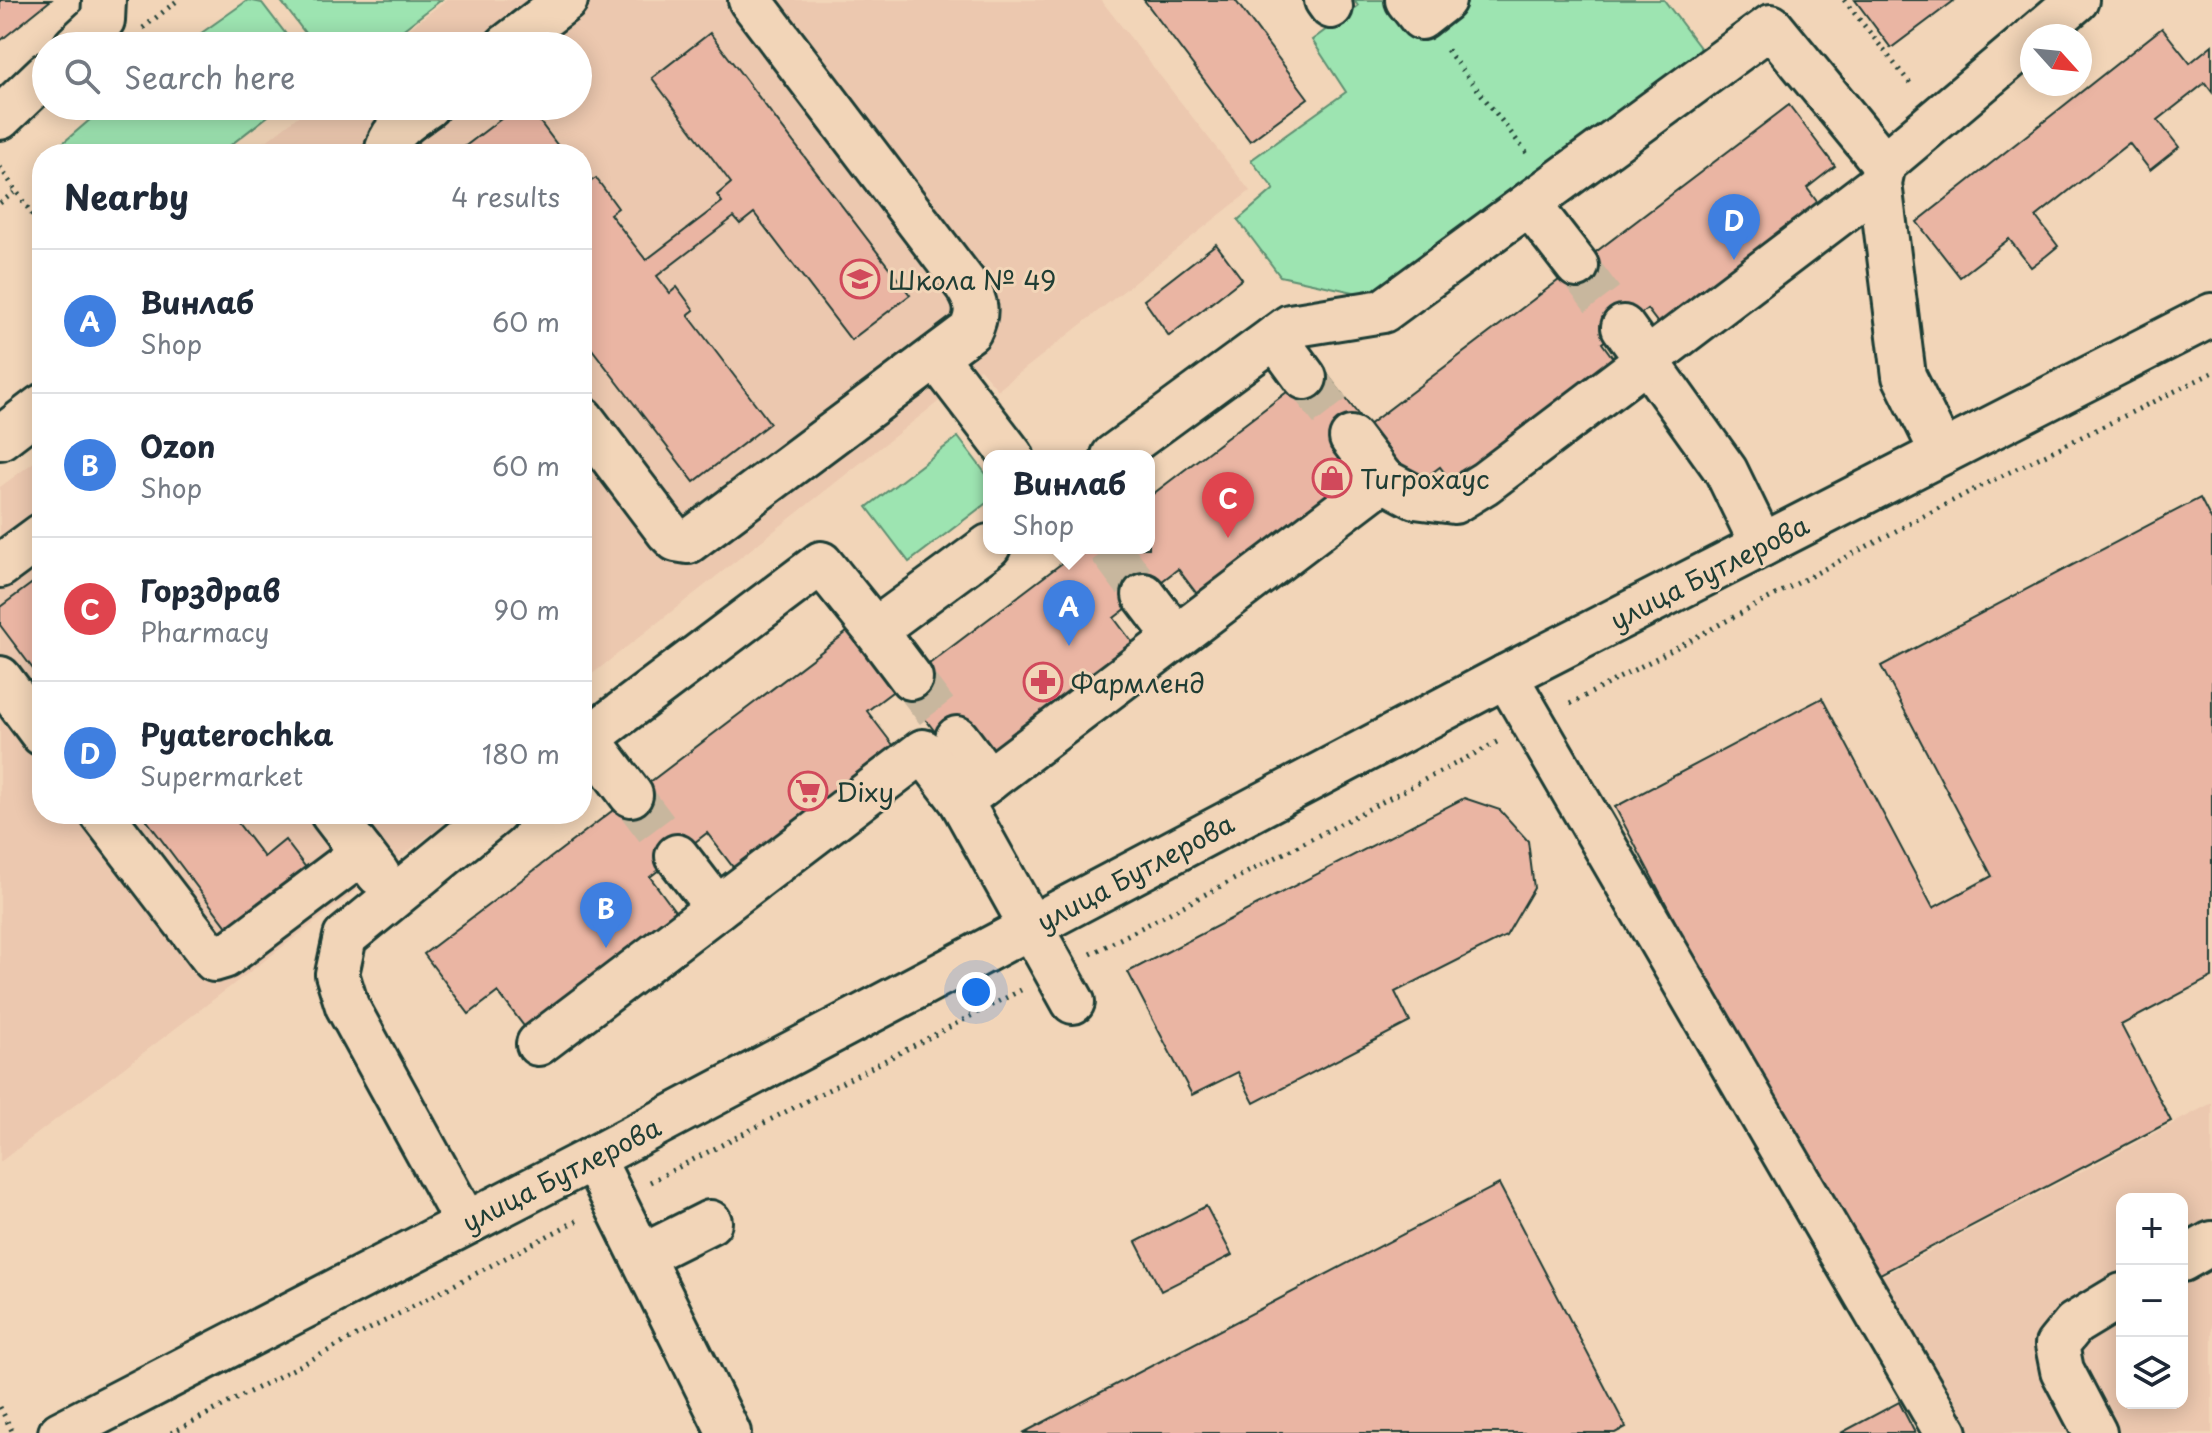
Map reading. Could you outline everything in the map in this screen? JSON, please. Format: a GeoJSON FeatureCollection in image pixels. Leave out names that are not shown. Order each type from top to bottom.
{"type":"FeatureCollection","features":[{"type":"Feature","properties":{"kind":"street"},"geometry":{"type":"LineString","coordinates":[[90,32],[103,20],[104,0]]}},
{"type":"Feature","properties":{"kind":"street"},"geometry":{"type":"LineString","coordinates":[[524,32],[566,0]]}},
{"type":"Feature","properties":{"kind":"street"},"geometry":{"type":"LineString","coordinates":[[592,431],[668,532],[676,540],[688,542],[970,331],[976,319],[976,300],[750,0]]}},
{"type":"Feature","properties":{"kind":"street"},"geometry":{"type":"LineString","coordinates":[[1407,0],[1421,18],[1444,0]]}},
{"type":"Feature","properties":{"kind":"street"},"geometry":{"type":"LineString","coordinates":[[2049,24],[2077,0]]}},
{"type":"Feature","properties":{"kind":"street"},"geometry":{"type":"LineString","coordinates":[[1121,450],[1290,326],[1383,311],[1771,26],[1882,173],[1904,376],[1942,453]]}},
{"type":"Feature","properties":{"kind":"street"},"geometry":{"type":"LineString","coordinates":[[1351,438],[1383,480],[1415,497],[1454,502],[1485,483],[1636,343],[1882,173],[1937,119],[2020,49]]}},
{"type":"Feature","properties":{"kind":"street"},"geometry":{"type":"LineString","coordinates":[[0,118],[32,87]]}},
{"type":"Feature","properties":{"kind":"street"},"geometry":{"type":"LineString","coordinates":[[388,144],[397,130],[410,120]]}},
{"type":"Feature","properties":{"kind":"street"},"geometry":{"type":"LineString","coordinates":[[1541,195],[1577,266]]}},
{"type":"Feature","properties":{"kind":"street","name":"улица Бутлерова"},"geometry":{"type":"LineString","coordinates":[[60,1433],[117,1418],[466,1223],[1506,676],[2212,315]]}},
{"type":"Feature","properties":{"kind":"street"},"geometry":{"type":"LineString","coordinates":[[1275,337],[1305,378]]}},
{"type":"Feature","properties":{"kind":"street"},"geometry":{"type":"LineString","coordinates":[[1636,343],[1726,471],[1762,545]]}},
{"type":"Feature","properties":{"kind":"street"},"geometry":{"type":"LineString","coordinates":[[936,357],[1007,450]]}},
{"type":"Feature","properties":{"kind":"street"},"geometry":{"type":"LineString","coordinates":[[0,438],[32,414]]}},
{"type":"Feature","properties":{"kind":"street"},"geometry":{"type":"LineString","coordinates":[[975,790],[1383,480]]}},
{"type":"Feature","properties":{"kind":"street"},"geometry":{"type":"LineString","coordinates":[[0,566],[32,542]]}},
{"type":"Feature","properties":{"kind":"street"},"geometry":{"type":"LineString","coordinates":[[875,630],[983,550]]}},
{"type":"Feature","properties":{"kind":"street"},"geometry":{"type":"LineString","coordinates":[[592,735],[821,563],[911,678]]}},
{"type":"Feature","properties":{"kind":"street"},"geometry":{"type":"LineString","coordinates":[[1144,595],[1176,637]]}},
{"type":"Feature","properties":{"kind":"street"},"geometry":{"type":"LineString","coordinates":[[1506,676],[1946,1433]]}},
{"type":"Feature","properties":{"kind":"street"},"geometry":{"type":"LineString","coordinates":[[0,678],[32,721]]}},
{"type":"Feature","properties":{"kind":"street"},"geometry":{"type":"LineString","coordinates":[[957,738],[975,790],[1034,926],[1065,986]]}},
{"type":"Feature","properties":{"kind":"street"},"geometry":{"type":"LineString","coordinates":[[592,748],[631,795]]}},
{"type":"Feature","properties":{"kind":"street"},"geometry":{"type":"LineString","coordinates":[[538,1044],[923,751],[975,790]]}},
{"type":"Feature","properties":{"kind":"street"},"geometry":{"type":"LineString","coordinates":[[110,824],[214,960],[224,957],[362,853]]}},
{"type":"Feature","properties":{"kind":"street"},"geometry":{"type":"LineString","coordinates":[[340,824],[395,897]]}},
{"type":"Feature","properties":{"kind":"street"},"geometry":{"type":"LineString","coordinates":[[466,1223],[347,1006],[337,974],[345,937],[483,824]]}},
{"type":"Feature","properties":{"kind":"street"},"geometry":{"type":"LineString","coordinates":[[677,856],[717,908]]}},
{"type":"Feature","properties":{"kind":"street"},"geometry":{"type":"LineString","coordinates":[[593,1158],[729,1433]]}},
{"type":"Feature","properties":{"kind":"street"},"geometry":{"type":"LineString","coordinates":[[642,1256],[710,1222]]}},
{"type":"Feature","properties":{"kind":"street"},"geometry":{"type":"LineString","coordinates":[[2188,1257],[2212,1243]]}},
{"type":"Feature","properties":{"kind":"street"},"geometry":{"type":"LineString","coordinates":[[2095,1433],[2062,1370],[2057,1345],[2074,1324],[2116,1299]]}},
{"type":"Feature","properties":{"kind":"path"},"geometry":{"type":"LineString","coordinates":[[137,32],[178,0]]}},
{"type":"Feature","properties":{"kind":"path"},"geometry":{"type":"LineString","coordinates":[[1844,0],[1937,119]]}},
{"type":"Feature","properties":{"kind":"path"},"geometry":{"type":"LineString","coordinates":[[1463,72],[1541,195]]}},
{"type":"Feature","properties":{"kind":"path"},"geometry":{"type":"LineString","coordinates":[[0,167],[32,214]]}},
{"type":"Feature","properties":{"kind":"path"},"geometry":{"type":"LineString","coordinates":[[0,203],[16,191]]}},
{"type":"Feature","properties":{"kind":"path"},"geometry":{"type":"LineString","coordinates":[[171,1433],[615,1201],[1065,986],[1534,723],[1971,491],[2212,373]]}},
{"type":"Feature","properties":{"kind":"path"},"geometry":{"type":"LineString","coordinates":[[0,1407],[13,1433]]}},
{"type":"Feature","properties":{"kind":"shaded area","name":"Школа № 49"},"geometry":{"type":"Polygon","coordinates":[[[446,0],[1101,0],[1250,191],[998,390],[980,369],[592,674],[592,144],[263,144],[293,120],[592,120],[592,32],[405,32],[446,0]]]}},
{"type":"Feature","properties":{"kind":"shaded area"},"geometry":{"type":"Polygon","coordinates":[[[32,463],[32,824],[444,824],[0,1162],[0,487],[32,463]]]}},
{"type":"Feature","properties":{"kind":"shaded area"},"geometry":{"type":"Polygon","coordinates":[[[2212,1103],[2212,1433],[1953,1433],[1867,1284],[2212,1103]]]}},
{"type":"Feature","properties":{"kind":"green space"},"geometry":{"type":"Polygon","coordinates":[[[248,0],[262,3],[284,32],[203,32],[248,0]]]}},
{"type":"Feature","properties":{"kind":"green space"},"geometry":{"type":"Polygon","coordinates":[[[280,0],[441,0],[400,32],[304,32],[280,0]]]}},
{"type":"Feature","properties":{"kind":"green space"},"geometry":{"type":"Polygon","coordinates":[[[1354,0],[1390,0],[1419,36],[1466,0],[1664,0],[1707,57],[1381,298],[1280,276],[1238,220],[1274,189],[1251,160],[1346,92],[1312,40],[1358,6],[1354,0]]]}},
{"type":"Feature","properties":{"kind":"green space"},"geometry":{"type":"Polygon","coordinates":[[[90,120],[263,120],[232,144],[62,144],[90,120]]]}},
{"type":"Feature","properties":{"kind":"green space"},"geometry":{"type":"Polygon","coordinates":[[[958,437],[983,470],[983,506],[909,562],[867,507],[958,437]]]}},
{"type":"Feature","properties":{"kind":"building"},"geometry":{"type":"Polygon","coordinates":[[[0,0],[51,0],[0,41],[0,0]]]}},
{"type":"Feature","properties":{"kind":"building"},"geometry":{"type":"Polygon","coordinates":[[[1144,0],[1235,0],[1308,98],[1250,141],[1144,0]]]}},
{"type":"Feature","properties":{"kind":"building"},"geometry":{"type":"Polygon","coordinates":[[[1855,0],[1955,0],[1891,48],[1855,0]]]}},
{"type":"Feature","properties":{"kind":"building"},"geometry":{"type":"Polygon","coordinates":[[[2162,28],[2190,63],[2212,45],[2212,92],[2205,83],[2158,120],[2179,147],[2150,170],[2129,143],[2036,217],[2058,246],[2046,256],[2031,267],[2009,239],[1960,277],[1917,222],[2076,96],[2092,96],[2092,83],[2162,28]]]}},
{"type":"Feature","properties":{"kind":"building"},"geometry":{"type":"Polygon","coordinates":[[[710,33],[910,295],[851,340],[754,213],[740,224],[734,217],[657,276],[670,293],[677,287],[694,310],[688,315],[770,423],[694,482],[592,349],[592,181],[596,178],[618,208],[610,214],[646,260],[722,202],[717,195],[731,183],[652,78],[710,33]]]}},
{"type":"Feature","properties":{"kind":"building"},"geometry":{"type":"Polygon","coordinates":[[[1789,105],[1835,166],[1807,188],[1826,214],[1667,335],[1647,309],[1602,343],[1621,369],[1459,492],[1440,467],[1413,487],[1367,426],[1789,105]]]}},
{"type":"Feature","properties":{"kind":"building"},"geometry":{"type":"Polygon","coordinates":[[[500,120],[538,120],[556,144],[468,144],[500,120]]]}},
{"type":"Feature","properties":{"kind":"building"},"geometry":{"type":"Polygon","coordinates":[[[1216,244],[1242,279],[1169,336],[1144,300],[1216,244]]]}},
{"type":"Feature","properties":{"kind":"building"},"geometry":{"type":"Polygon","coordinates":[[[1321,366],[1367,426],[1361,481],[1203,602],[1178,569],[1114,618],[1138,650],[990,762],[946,746],[900,686],[1074,554],[1155,554],[1155,492],[1321,366]]]}},
{"type":"Feature","properties":{"kind":"building"},"geometry":{"type":"Polygon","coordinates":[[[2200,498],[2212,521],[2212,977],[2121,1025],[2171,1121],[1865,1282],[1615,807],[1822,698],[1933,908],[1992,876],[1881,666],[2200,498]]]}},
{"type":"Feature","properties":{"kind":"building"},"geometry":{"type":"Polygon","coordinates":[[[32,583],[32,668],[0,625],[0,607],[32,583]]]}},
{"type":"Feature","properties":{"kind":"building"},"geometry":{"type":"Polygon","coordinates":[[[855,626],[900,686],[867,711],[896,749],[736,871],[707,833],[650,877],[678,915],[527,1030],[498,992],[469,1014],[424,954],[855,626]]]}},
{"type":"Feature","properties":{"kind":"building"},"geometry":{"type":"Polygon","coordinates":[[[1464,798],[1500,810],[1528,841],[1534,888],[1506,936],[1395,992],[1410,1022],[1254,1103],[1238,1072],[1192,1095],[1128,972],[1464,798]]]}},
{"type":"Feature","properties":{"kind":"building"},"geometry":{"type":"Polygon","coordinates":[[[150,824],[239,824],[264,857],[285,840],[313,877],[234,936],[150,824]]]}},
{"type":"Feature","properties":{"kind":"building"},"geometry":{"type":"Polygon","coordinates":[[[1499,1184],[1626,1427],[1615,1433],[1023,1433],[1499,1184]]]}},
{"type":"Feature","properties":{"kind":"building"},"geometry":{"type":"Polygon","coordinates":[[[1206,1206],[1232,1255],[1161,1291],[1136,1242],[1206,1206]]]}},
{"type":"Feature","properties":{"kind":"building"},"geometry":{"type":"Polygon","coordinates":[[[1899,1402],[1915,1433],[1841,1433],[1899,1402]]]}},
{"type":"Feature","properties":{"kind":"tunnel"},"geometry":{"type":"LineString","coordinates":[[1577,266],[1623,327]]}},
{"type":"Feature","properties":{"kind":"tunnel"},"geometry":{"type":"LineString","coordinates":[[1305,378],[1351,438]]}},
{"type":"Feature","properties":{"kind":"tunnel"},"geometry":{"type":"LineString","coordinates":[[1113,554],[1144,595]]}},
{"type":"Feature","properties":{"kind":"tunnel"},"geometry":{"type":"LineString","coordinates":[[911,678],[957,738]]}},
{"type":"Feature","properties":{"kind":"tunnel"},"geometry":{"type":"LineString","coordinates":[[631,795],[677,856]]}},
{"type":"Feature","properties":{"kind":"place","name":"Pyaterochka"},"geometry":{"type":"Point","coordinates":[1734,260]}},
{"type":"Feature","properties":{"kind":"place","name":"Школа № 49"},"geometry":{"type":"Point","coordinates":[860,279]}},
{"type":"Feature","properties":{"kind":"place","name":"Тигрохаус"},"geometry":{"type":"Point","coordinates":[1332,478]}},
{"type":"Feature","properties":{"kind":"place","name":"Горздрав"},"geometry":{"type":"Point","coordinates":[1228,538]}},
{"type":"Feature","properties":{"kind":"place","name":"Винлаб"},"geometry":{"type":"Point","coordinates":[1069,646]}},
{"type":"Feature","properties":{"kind":"place","name":"Фармленд"},"geometry":{"type":"Point","coordinates":[1043,682]}},
{"type":"Feature","properties":{"kind":"place","name":"Dixy"},"geometry":{"type":"Point","coordinates":[808,791]}},
{"type":"Feature","properties":{"kind":"place","name":"Ozon"},"geometry":{"type":"Point","coordinates":[606,948]}}]}
